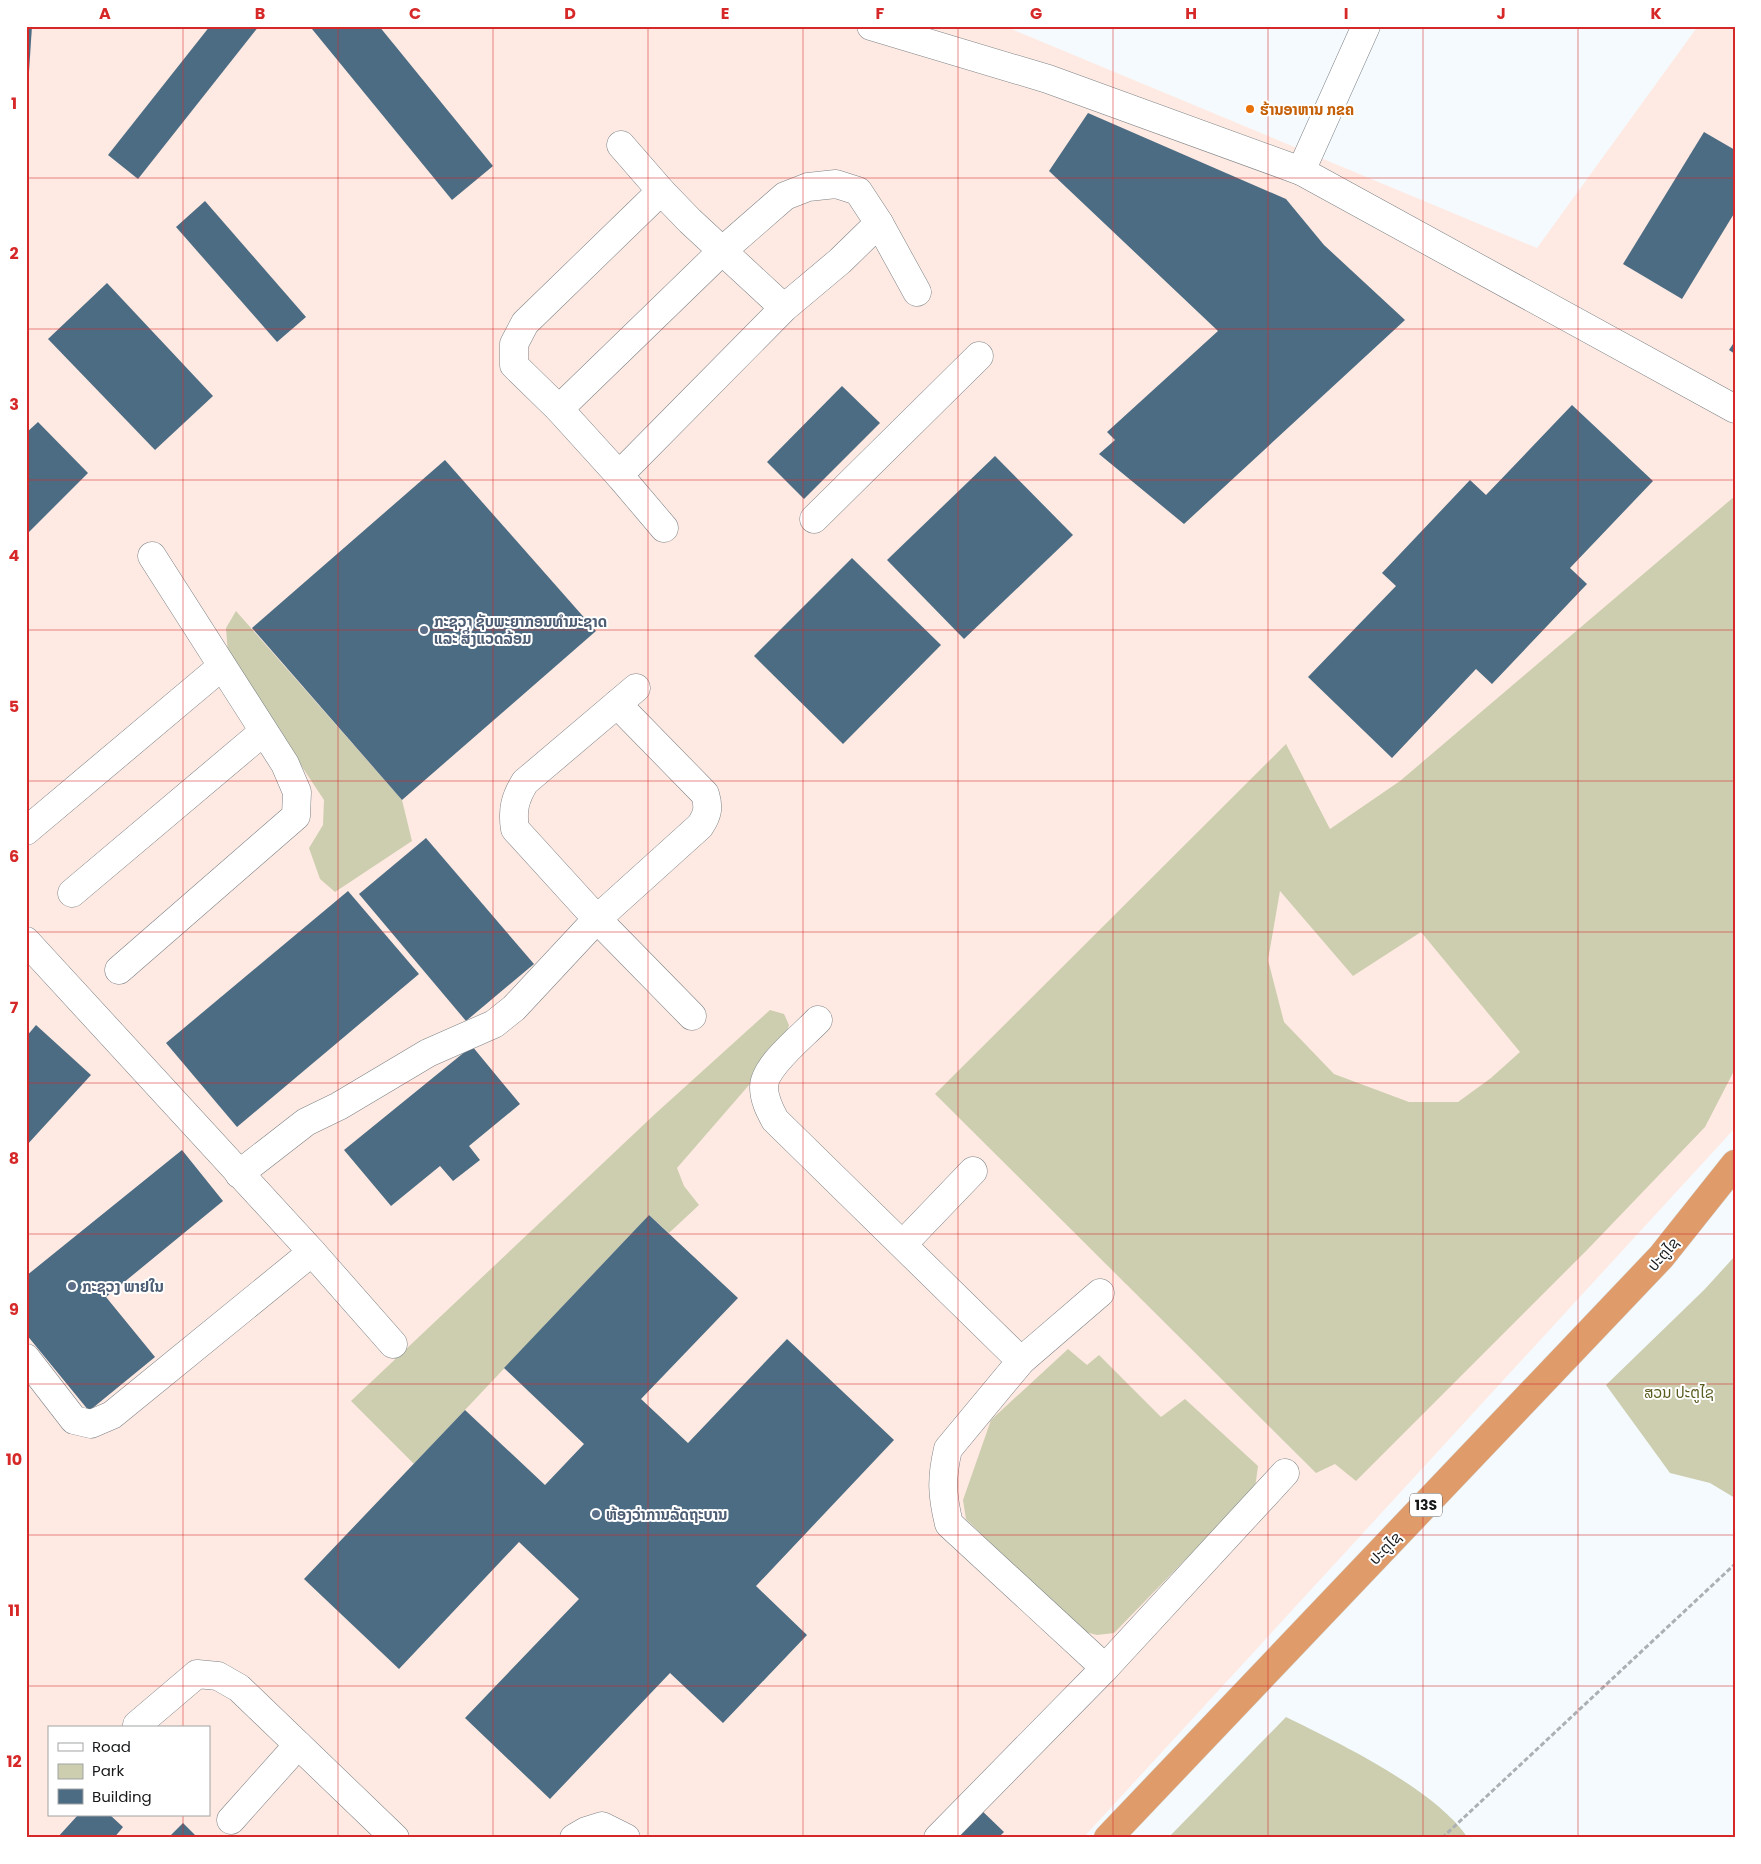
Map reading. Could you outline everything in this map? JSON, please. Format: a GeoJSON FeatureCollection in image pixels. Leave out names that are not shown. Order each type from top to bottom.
{"type":"FeatureCollection","features":[{"type":"Feature","properties":{"kind":"highway","name":"ປະຕູໄຊ"},"geometry":{"type":"LineString","coordinates":[[1108,1838],[1661,1257],[1735,1164]]}},
{"type":"Feature","properties":{"kind":"street"},"geometry":{"type":"LineString","coordinates":[[871,26],[1048,79],[1301,171],[1735,409]]}},
{"type":"Feature","properties":{"kind":"street"},"geometry":{"type":"LineString","coordinates":[[1301,171],[1366,26]]}},
{"type":"Feature","properties":{"kind":"street"},"geometry":{"type":"LineString","coordinates":[[621,145],[661,191],[784,308]]}},
{"type":"Feature","properties":{"kind":"street"},"geometry":{"type":"LineString","coordinates":[[559,409],[722,251],[785,196],[808,187],[836,184],[858,191],[917,292]]}},
{"type":"Feature","properties":{"kind":"street"},"geometry":{"type":"LineString","coordinates":[[661,191],[525,323],[514,344],[514,365],[559,409],[664,528]]}},
{"type":"Feature","properties":{"kind":"street"},"geometry":{"type":"LineString","coordinates":[[619,475],[784,308],[840,261],[879,224]]}},
{"type":"Feature","properties":{"kind":"street"},"geometry":{"type":"LineString","coordinates":[[814,519],[979,356]]}},
{"type":"Feature","properties":{"kind":"street"},"geometry":{"type":"LineString","coordinates":[[119,970],[296,816],[297,792],[285,764],[221,667],[152,556]]}},
{"type":"Feature","properties":{"kind":"street"},"geometry":{"type":"LineString","coordinates":[[26,830],[221,667]]}},
{"type":"Feature","properties":{"kind":"street"},"geometry":{"type":"LineString","coordinates":[[239,1174],[306,1122],[340,1106],[428,1053],[494,1024],[514,1008],[597,919],[700,826],[706,816],[709,805],[705,794],[626,696],[525,782],[515,798],[513,816],[515,829],[597,919],[692,1016]]}},
{"type":"Feature","properties":{"kind":"street"},"geometry":{"type":"LineString","coordinates":[[72,893],[264,732]]}},
{"type":"Feature","properties":{"kind":"street"},"geometry":{"type":"LineString","coordinates":[[26,941],[312,1252],[393,1344]]}},
{"type":"Feature","properties":{"kind":"street"},"geometry":{"type":"LineString","coordinates":[[818,1020],[769,1070],[764,1085],[766,1104],[775,1120],[1021,1361]]}},
{"type":"Feature","properties":{"kind":"street"},"geometry":{"type":"LineString","coordinates":[[903,1244],[973,1171]]}},
{"type":"Feature","properties":{"kind":"street"},"geometry":{"type":"LineString","coordinates":[[26,1358],[74,1420],[91,1424],[112,1415],[312,1252]]}},
{"type":"Feature","properties":{"kind":"street"},"geometry":{"type":"LineString","coordinates":[[1100,1293],[1021,1361],[948,1449],[944,1467],[942,1496],[949,1524],[1105,1668]]}},
{"type":"Feature","properties":{"kind":"street"},"geometry":{"type":"LineString","coordinates":[[938,1838],[1105,1668],[1285,1473]]}},
{"type":"Feature","properties":{"kind":"street"},"geometry":{"type":"LineString","coordinates":[[137,1724],[197,1674],[218,1676],[238,1688],[395,1838]]}},
{"type":"Feature","properties":{"kind":"street"},"geometry":{"type":"LineString","coordinates":[[231,1820],[298,1745]]}},
{"type":"Feature","properties":{"kind":"street"},"geometry":{"type":"LineString","coordinates":[[574,1838],[586,1831],[602,1826],[626,1838]]}},
{"type":"Feature","properties":{"kind":"path"},"geometry":{"type":"LineString","coordinates":[[1442,1838],[1735,1564]]}},
{"type":"Feature","properties":{"kind":"shaded area"},"geometry":{"type":"Polygon","coordinates":[[[26,26],[1004,26],[1537,248],[1698,26],[1735,26],[1735,1128],[1083,1838],[26,1838],[26,26]]]}},
{"type":"Feature","properties":{"kind":"green space"},"geometry":{"type":"Polygon","coordinates":[[[1735,496],[1735,1069],[1705,1127],[1588,1249],[1356,1481],[1335,1464],[1316,1473],[935,1094],[1286,744],[1330,829],[1400,781],[1735,496]],[[1280,891],[1268,960],[1284,1022],[1334,1074],[1409,1102],[1458,1102],[1491,1078],[1520,1052],[1421,932],[1353,976],[1280,891]]]}},
{"type":"Feature","properties":{"kind":"green space"},"geometry":{"type":"Polygon","coordinates":[[[236,611],[402,800],[412,841],[335,892],[320,879],[309,848],[323,825],[324,800],[228,655],[226,628],[236,611]]]}},
{"type":"Feature","properties":{"kind":"green space"},"geometry":{"type":"Polygon","coordinates":[[[770,1010],[784,1014],[789,1025],[782,1047],[677,1168],[684,1186],[699,1205],[669,1233],[649,1215],[414,1464],[351,1401],[655,1114],[770,1010]]]}},
{"type":"Feature","properties":{"kind":"green space","name":"ສວນ ປະຕູໄຊ"},"geometry":{"type":"Polygon","coordinates":[[[1735,1256],[1735,1498],[1710,1483],[1670,1473],[1606,1385],[1705,1289],[1735,1256]]]}},
{"type":"Feature","properties":{"kind":"green space"},"geometry":{"type":"Polygon","coordinates":[[[1068,1349],[1087,1365],[1099,1355],[1161,1417],[1185,1399],[1258,1466],[1255,1488],[1114,1633],[1097,1635],[1078,1630],[966,1519],[963,1500],[991,1420],[1068,1349]]]}},
{"type":"Feature","properties":{"kind":"green space"},"geometry":{"type":"Polygon","coordinates":[[[1286,1717],[1358,1754],[1410,1785],[1453,1820],[1468,1838],[1168,1838],[1286,1717]]]}},
{"type":"Feature","properties":{"kind":"building"},"geometry":{"type":"Polygon","coordinates":[[[26,26],[32,26],[28,87],[26,87],[26,26]]]}},
{"type":"Feature","properties":{"kind":"building"},"geometry":{"type":"Polygon","coordinates":[[[210,26],[259,26],[138,179],[108,155],[210,26]]]}},
{"type":"Feature","properties":{"kind":"building"},"geometry":{"type":"Polygon","coordinates":[[[315,26],[379,26],[493,166],[452,200],[312,29],[315,26]]]}},
{"type":"Feature","properties":{"kind":"building"},"geometry":{"type":"Polygon","coordinates":[[[1088,113],[1286,199],[1324,245],[1405,320],[1184,524],[1099,454],[1115,440],[1107,432],[1218,331],[1049,171],[1088,113]]]}},
{"type":"Feature","properties":{"kind":"building"},"geometry":{"type":"Polygon","coordinates":[[[1704,132],[1735,150],[1735,212],[1682,299],[1623,264],[1704,132]]]}},
{"type":"Feature","properties":{"kind":"building"},"geometry":{"type":"Polygon","coordinates":[[[205,201],[306,317],[277,342],[176,227],[205,201]]]}},
{"type":"Feature","properties":{"kind":"building"},"geometry":{"type":"Polygon","coordinates":[[[107,283],[213,396],[155,450],[48,339],[107,283]]]}},
{"type":"Feature","properties":{"kind":"building"},"geometry":{"type":"Polygon","coordinates":[[[1735,341],[1735,354],[1729,350],[1735,341]]]}},
{"type":"Feature","properties":{"kind":"building"},"geometry":{"type":"Polygon","coordinates":[[[842,386],[880,423],[804,499],[767,462],[842,386]]]}},
{"type":"Feature","properties":{"kind":"building"},"geometry":{"type":"Polygon","coordinates":[[[1572,405],[1653,481],[1570,568],[1587,584],[1492,684],[1476,669],[1392,758],[1308,677],[1396,586],[1382,573],[1470,480],[1486,495],[1572,405]]]}},
{"type":"Feature","properties":{"kind":"building"},"geometry":{"type":"Polygon","coordinates":[[[38,422],[88,473],[26,535],[26,433],[38,422]]]}},
{"type":"Feature","properties":{"kind":"building"},"geometry":{"type":"Polygon","coordinates":[[[995,456],[1073,535],[964,639],[887,560],[995,456]]]}},
{"type":"Feature","properties":{"kind":"building","name":"ກະຊວງ ຊັບພະຍາກອນທຳມະຊາດ ແລະ ສິ່ງແວດລ້ອມ"},"geometry":{"type":"Polygon","coordinates":[[[445,460],[596,631],[402,800],[252,628],[445,460]]]}},
{"type":"Feature","properties":{"kind":"building"},"geometry":{"type":"Polygon","coordinates":[[[852,558],[941,645],[843,744],[754,656],[852,558]]]}},
{"type":"Feature","properties":{"kind":"building"},"geometry":{"type":"Polygon","coordinates":[[[426,838],[534,964],[466,1021],[359,894],[426,838]]]}},
{"type":"Feature","properties":{"kind":"building"},"geometry":{"type":"Polygon","coordinates":[[[348,891],[419,974],[237,1127],[166,1043],[348,891]]]}},
{"type":"Feature","properties":{"kind":"building"},"geometry":{"type":"Polygon","coordinates":[[[36,1025],[91,1075],[26,1146],[26,1037],[36,1025]]]}},
{"type":"Feature","properties":{"kind":"building"},"geometry":{"type":"Polygon","coordinates":[[[472,1046],[520,1104],[469,1146],[480,1160],[453,1181],[440,1166],[391,1206],[344,1150],[472,1046]]]}},
{"type":"Feature","properties":{"kind":"building","name":"ກະຊວງ ພາຢໃນ"},"geometry":{"type":"Polygon","coordinates":[[[182,1150],[223,1201],[106,1297],[155,1357],[89,1411],[26,1334],[26,1276],[182,1150]]]}},
{"type":"Feature","properties":{"kind":"building","name":"ຫ້ອງວ່າການລັດຖະບານ"},"geometry":{"type":"Polygon","coordinates":[[[649,1215],[738,1298],[641,1399],[688,1443],[787,1339],[894,1440],[756,1586],[807,1635],[723,1723],[670,1673],[550,1799],[465,1718],[579,1599],[519,1542],[399,1669],[304,1579],[465,1410],[545,1485],[584,1444],[504,1368],[649,1215]]]}},
{"type":"Feature","properties":{"kind":"building"},"geometry":{"type":"Polygon","coordinates":[[[976,1805],[1004,1832],[998,1838],[943,1838],[976,1805]]]}},
{"type":"Feature","properties":{"kind":"building"},"geometry":{"type":"Polygon","coordinates":[[[77,1816],[111,1816],[123,1827],[114,1838],[57,1838],[77,1816]]]}},
{"type":"Feature","properties":{"kind":"building"},"geometry":{"type":"Polygon","coordinates":[[[183,1823],[198,1838],[168,1838],[183,1823]]]}},
{"type":"Feature","properties":{"kind":"place","name":"ຮ້ານອາຫານ ກຂຄ"},"geometry":{"type":"Point","coordinates":[1250,109]}},
{"type":"Feature","properties":{"kind":"place","name":"ກະຊວງ ຊັບພະຍາກອນທຳມະຊາດ ແລະ ສິ່ງແວດລ້ອມ"},"geometry":{"type":"Point","coordinates":[424,630]}},
{"type":"Feature","properties":{"kind":"place","name":"ກະຊວງ ພາຢໃນ"},"geometry":{"type":"Point","coordinates":[72,1286]}},
{"type":"Feature","properties":{"kind":"place","name":"ຫ້ອງວ່າການລັດຖະບານ"},"geometry":{"type":"Point","coordinates":[596,1514]}}]}
